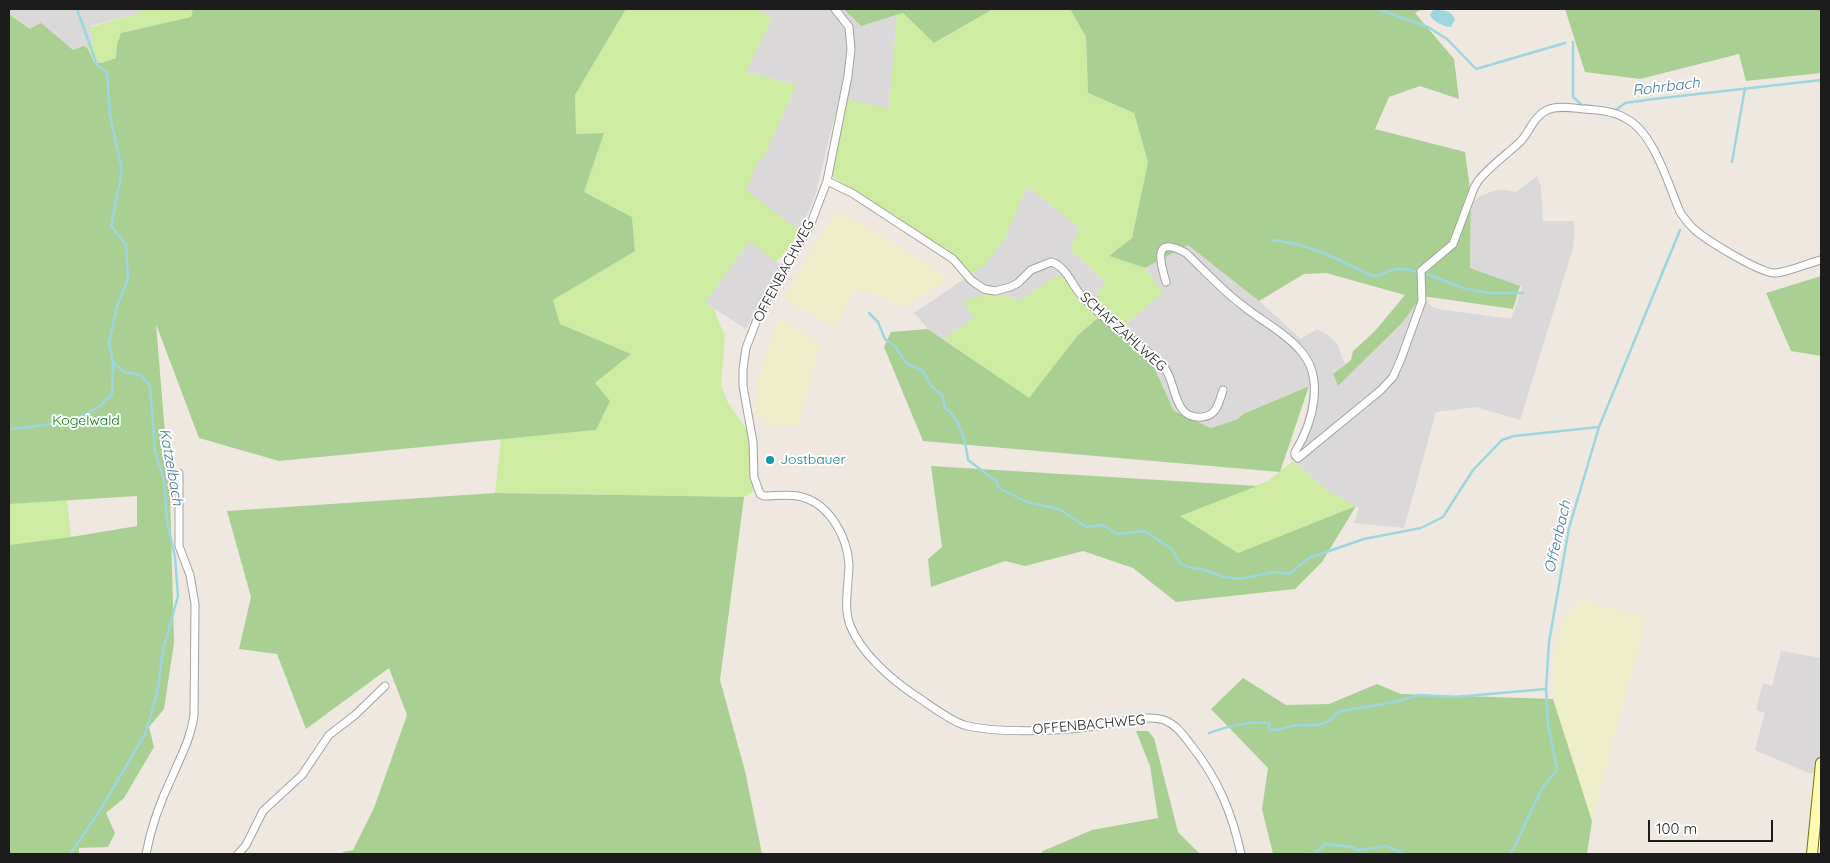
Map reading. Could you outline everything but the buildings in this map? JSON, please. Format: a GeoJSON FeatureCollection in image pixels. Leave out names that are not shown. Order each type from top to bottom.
{"type":"FeatureCollection","features":[{"type":"Feature","properties":{"kind":"street","name":"OFFENBACHWEG"},"geometry":{"type":"LineString","coordinates":[[835,9],[849,27],[850,49],[848,76],[827,181],[810,226],[761,309],[746,348],[742,386],[753,442],[754,477],[760,494],[764,496],[796,496],[811,501],[823,509],[838,528],[846,543],[849,564],[847,615],[857,639],[886,674],[919,698],[952,718],[963,724],[980,728],[1026,730],[1096,726],[1141,719],[1161,719],[1170,722],[1178,728],[1207,766],[1218,786],[1236,834],[1240,854]]}},
{"type":"Feature","properties":{"kind":"street"},"geometry":{"type":"LineString","coordinates":[[1166,282],[1159,256],[1162,250],[1167,247],[1176,247],[1186,253],[1240,304],[1291,341],[1300,350],[1311,367],[1314,394],[1309,424],[1295,452],[1296,457],[1299,458],[1344,418],[1382,390],[1393,377],[1422,301],[1421,271],[1453,244],[1478,181],[1521,141],[1534,122],[1546,110],[1564,107],[1591,110],[1612,113],[1625,117],[1632,122],[1654,149],[1685,220],[1704,237],[1753,266],[1766,272],[1777,273],[1821,260]]}},
{"type":"Feature","properties":{"kind":"street","name":"SCHAFZAHLWEG"},"geometry":{"type":"LineString","coordinates":[[827,181],[852,193],[953,258],[972,282],[984,289],[995,291],[1010,288],[1031,270],[1050,262],[1058,264],[1080,294],[1111,324],[1163,365],[1171,377],[1176,400],[1184,411],[1190,415],[1201,418],[1212,414],[1218,407],[1223,390]]}},
{"type":"Feature","properties":{"kind":"street"},"geometry":{"type":"LineString","coordinates":[[146,854],[157,812],[182,757],[192,730],[194,715],[195,604],[190,575],[179,546],[179,472]]}},
{"type":"Feature","properties":{"kind":"street"},"geometry":{"type":"LineString","coordinates":[[238,854],[246,845],[263,811],[302,775],[329,735],[355,715],[385,686]]}},
{"type":"Feature","properties":{"kind":"street"},"geometry":{"type":"LineString","coordinates":[[1812,854],[1821,763]]}},
{"type":"Feature","properties":{"kind":"shaded area"},"geometry":{"type":"Polygon","coordinates":[[[9,9],[142,9],[142,12],[90,26],[93,45],[73,50],[64,43],[30,29],[9,14],[9,9]]]}},
{"type":"Feature","properties":{"kind":"shaded area"},"geometry":{"type":"Polygon","coordinates":[[[755,9],[843,9],[861,26],[897,15],[889,109],[839,98],[816,193],[800,231],[745,190],[759,158],[763,159],[796,85],[746,72],[772,18],[755,9]]]}},
{"type":"Feature","properties":{"kind":"shaded area"},"geometry":{"type":"Polygon","coordinates":[[[1537,176],[1541,187],[1543,221],[1574,221],[1574,236],[1573,248],[1520,420],[1476,407],[1436,412],[1404,528],[1354,523],[1359,508],[1328,491],[1290,458],[1306,416],[1310,385],[1243,414],[1238,419],[1211,428],[1174,411],[1153,365],[1118,331],[1163,293],[1145,268],[1188,244],[1259,301],[1301,339],[1317,329],[1328,335],[1337,344],[1345,364],[1333,374],[1338,386],[1402,323],[1422,296],[1432,307],[1438,309],[1511,319],[1522,287],[1470,268],[1471,203],[1482,195],[1494,191],[1516,192],[1537,176]]]}},
{"type":"Feature","properties":{"kind":"shaded area"},"geometry":{"type":"Polygon","coordinates":[[[1027,186],[1080,228],[1070,249],[1106,282],[1087,308],[1060,274],[1019,301],[1004,296],[964,302],[974,318],[944,339],[928,329],[914,313],[985,265],[1005,238],[1027,186]]]}},
{"type":"Feature","properties":{"kind":"shaded area"},"geometry":{"type":"Polygon","coordinates":[[[749,241],[782,266],[765,292],[746,329],[705,303],[749,241]]]}},
{"type":"Feature","properties":{"kind":"shaded area"},"geometry":{"type":"Polygon","coordinates":[[[1781,651],[1821,658],[1821,773],[1808,773],[1755,750],[1765,713],[1756,710],[1763,683],[1772,686],[1781,651]]]}},
{"type":"Feature","properties":{"kind":"green space"},"geometry":{"type":"Polygon","coordinates":[[[142,9],[193,9],[191,17],[121,33],[117,44],[116,58],[102,63],[94,62],[88,49],[84,46],[93,45],[90,27],[142,12],[142,9]]]}},
{"type":"Feature","properties":{"kind":"green space","name":"Kogelwald"},"geometry":{"type":"Polygon","coordinates":[[[193,9],[626,9],[575,95],[576,134],[604,133],[584,192],[632,217],[635,251],[553,300],[560,324],[631,354],[595,383],[610,401],[596,430],[279,461],[199,438],[156,324],[170,494],[174,643],[164,709],[149,727],[154,747],[124,798],[106,813],[115,833],[108,847],[79,848],[79,854],[9,854],[9,545],[137,526],[137,496],[9,504],[9,14],[30,29],[41,23],[73,50],[84,46],[88,49],[94,62],[102,63],[116,58],[117,44],[121,33],[191,17],[193,9]]]}},
{"type":"Feature","properties":{"kind":"green space"},"geometry":{"type":"Polygon","coordinates":[[[626,9],[755,9],[772,18],[746,72],[796,85],[763,159],[759,159],[746,190],[800,231],[794,242],[776,262],[749,241],[705,303],[714,309],[725,335],[721,385],[728,403],[747,430],[750,440],[756,490],[744,497],[495,493],[501,439],[596,430],[595,383],[630,354],[560,324],[553,300],[635,250],[632,217],[584,192],[604,133],[576,134],[575,95],[626,9]]]}},
{"type":"Feature","properties":{"kind":"green space"},"geometry":{"type":"Polygon","coordinates":[[[843,9],[993,9],[934,43],[903,13],[861,26],[843,9]]]}},
{"type":"Feature","properties":{"kind":"green space"},"geometry":{"type":"Polygon","coordinates":[[[993,9],[1070,9],[1086,37],[1088,93],[1134,113],[1148,162],[1132,238],[1109,256],[1145,268],[1163,293],[1120,329],[1091,303],[1106,282],[1070,249],[1080,228],[1027,186],[1005,238],[985,265],[970,275],[861,195],[831,176],[846,99],[889,109],[897,15],[903,13],[934,43],[993,9]]]}},
{"type":"Feature","properties":{"kind":"green space"},"geometry":{"type":"Polygon","coordinates":[[[1070,9],[1422,9],[1415,13],[1454,59],[1459,99],[1420,86],[1389,97],[1375,129],[1465,152],[1471,196],[1470,268],[1520,286],[1513,309],[1422,296],[1402,323],[1338,386],[1333,374],[1351,360],[1353,351],[1374,332],[1405,295],[1326,273],[1304,274],[1259,301],[1188,245],[1145,268],[1109,256],[1132,238],[1148,162],[1134,113],[1088,93],[1086,37],[1070,9]]]}},
{"type":"Feature","properties":{"kind":"green space"},"geometry":{"type":"Polygon","coordinates":[[[1565,9],[1821,9],[1821,73],[1746,81],[1739,54],[1640,79],[1585,72],[1565,9]]]}},
{"type":"Feature","properties":{"kind":"green space"},"geometry":{"type":"Polygon","coordinates":[[[835,213],[842,213],[878,233],[945,278],[940,285],[901,307],[873,293],[855,290],[835,327],[783,299],[835,213]]]}},
{"type":"Feature","properties":{"kind":"green space"},"geometry":{"type":"Polygon","coordinates":[[[1060,274],[1079,301],[1099,317],[1078,335],[1029,399],[944,339],[974,318],[963,302],[985,294],[996,294],[1019,301],[1060,274]]]}},
{"type":"Feature","properties":{"kind":"green space"},"geometry":{"type":"Polygon","coordinates":[[[1821,276],[1821,356],[1791,351],[1766,293],[1821,276]]]}},
{"type":"Feature","properties":{"kind":"green space"},"geometry":{"type":"Polygon","coordinates":[[[1099,317],[1118,331],[1153,365],[1174,411],[1211,428],[1238,419],[1243,414],[1309,386],[1280,472],[923,441],[884,347],[891,332],[928,329],[1029,398],[1078,335],[1099,317]]]}},
{"type":"Feature","properties":{"kind":"green space"},"geometry":{"type":"Polygon","coordinates":[[[780,319],[820,343],[799,426],[770,427],[768,418],[755,415],[758,381],[773,334],[780,319]]]}},
{"type":"Feature","properties":{"kind":"green space"},"geometry":{"type":"Polygon","coordinates":[[[1293,461],[1328,491],[1356,506],[1238,553],[1180,516],[1268,481],[1293,461]]]}},
{"type":"Feature","properties":{"kind":"green space"},"geometry":{"type":"Polygon","coordinates":[[[931,466],[1257,486],[1180,516],[1238,553],[1356,506],[1322,562],[1295,589],[1176,602],[1133,568],[1083,551],[1025,566],[1005,561],[931,587],[928,559],[942,547],[931,466]]]}},
{"type":"Feature","properties":{"kind":"green space"},"geometry":{"type":"Polygon","coordinates":[[[495,493],[744,497],[720,680],[745,771],[762,854],[342,854],[343,852],[353,850],[374,808],[407,715],[389,668],[306,729],[277,654],[239,649],[251,597],[227,511],[495,493]]]}},
{"type":"Feature","properties":{"kind":"green space"},"geometry":{"type":"Polygon","coordinates":[[[67,500],[71,537],[9,545],[9,504],[67,500]]]}},
{"type":"Feature","properties":{"kind":"green space"},"geometry":{"type":"Polygon","coordinates":[[[1580,600],[1646,618],[1592,821],[1553,699],[1554,654],[1563,619],[1580,600]]]}},
{"type":"Feature","properties":{"kind":"green space"},"geometry":{"type":"Polygon","coordinates":[[[1243,678],[1286,705],[1329,704],[1377,684],[1401,694],[1553,699],[1592,821],[1587,854],[1273,854],[1262,809],[1268,768],[1211,709],[1243,678]]]}},
{"type":"Feature","properties":{"kind":"green space"},"geometry":{"type":"Polygon","coordinates":[[[1136,731],[1148,731],[1154,738],[1178,832],[1200,854],[1040,854],[1092,830],[1158,818],[1150,766],[1136,731]]]}},
{"type":"Feature","properties":{"kind":"water"},"geometry":{"type":"Polygon","coordinates":[[[1435,10],[1444,10],[1451,14],[1455,19],[1451,27],[1442,25],[1433,19],[1430,15],[1435,10]]]}},
{"type":"Feature","properties":{"kind":"waterway","name":"Katzelbach"},"geometry":{"type":"LineString","coordinates":[[70,854],[99,812],[145,734],[157,694],[163,650],[178,596],[175,557],[167,521],[164,481],[155,451],[150,386],[141,375],[124,372],[113,363],[109,342],[117,306],[128,279],[126,245],[111,226],[122,170],[110,115],[107,72],[97,65],[77,9]]}},
{"type":"Feature","properties":{"kind":"waterway","name":"Rohrbach"},"geometry":{"type":"LineString","coordinates":[[1378,9],[1428,27],[1447,39],[1476,69],[1565,43]]}},
{"type":"Feature","properties":{"kind":"waterway","name":"Rohrbach"},"geometry":{"type":"LineString","coordinates":[[1573,42],[1573,97],[1582,105],[1591,106]]}},
{"type":"Feature","properties":{"kind":"waterway","name":"Rohrbach"},"geometry":{"type":"LineString","coordinates":[[1608,109],[1616,110],[1625,103],[1654,99],[1821,80]]}},
{"type":"Feature","properties":{"kind":"waterway","name":"Offenbach"},"geometry":{"type":"LineString","coordinates":[[1732,162],[1745,88]]}},
{"type":"Feature","properties":{"kind":"waterway","name":"Offenbach"},"geometry":{"type":"LineString","coordinates":[[1511,854],[1542,788],[1557,770],[1548,724],[1546,689],[1549,642],[1569,528],[1599,427],[1680,230]]}},
{"type":"Feature","properties":{"kind":"waterway"},"geometry":{"type":"LineString","coordinates":[[1273,240],[1312,249],[1372,276],[1378,276],[1399,269],[1418,272]]}},
{"type":"Feature","properties":{"kind":"waterway"},"geometry":{"type":"LineString","coordinates":[[1427,274],[1463,288],[1488,293],[1523,293]]}},
{"type":"Feature","properties":{"kind":"waterway"},"geometry":{"type":"LineString","coordinates":[[869,313],[878,322],[885,339],[895,346],[906,363],[923,371],[931,386],[942,395],[945,408],[955,418],[961,431],[968,460],[996,481],[999,488],[1027,502],[1059,509],[1086,527],[1103,525],[1117,534],[1145,531],[1172,549],[1179,562],[1188,567],[1202,569],[1224,577],[1240,579],[1273,572],[1289,574],[1309,558],[1364,539],[1421,528],[1443,517],[1473,470],[1502,440],[1514,436],[1599,427]]}},
{"type":"Feature","properties":{"kind":"waterway"},"geometry":{"type":"LineString","coordinates":[[9,429],[66,421],[97,408],[112,394],[113,363]]}},
{"type":"Feature","properties":{"kind":"waterway"},"geometry":{"type":"LineString","coordinates":[[1209,733],[1246,723],[1269,723],[1269,730],[1315,725],[1330,720],[1340,711],[1395,702],[1419,695],[1455,697],[1546,689]]}},
{"type":"Feature","properties":{"kind":"waterway"},"geometry":{"type":"LineString","coordinates":[[1310,854],[1315,853],[1326,844],[1352,847],[1358,850],[1387,846],[1404,854]]}},
{"type":"Feature","properties":{"kind":"place","name":"Jostbauer"},"geometry":{"type":"Point","coordinates":[770,460]}}]}
